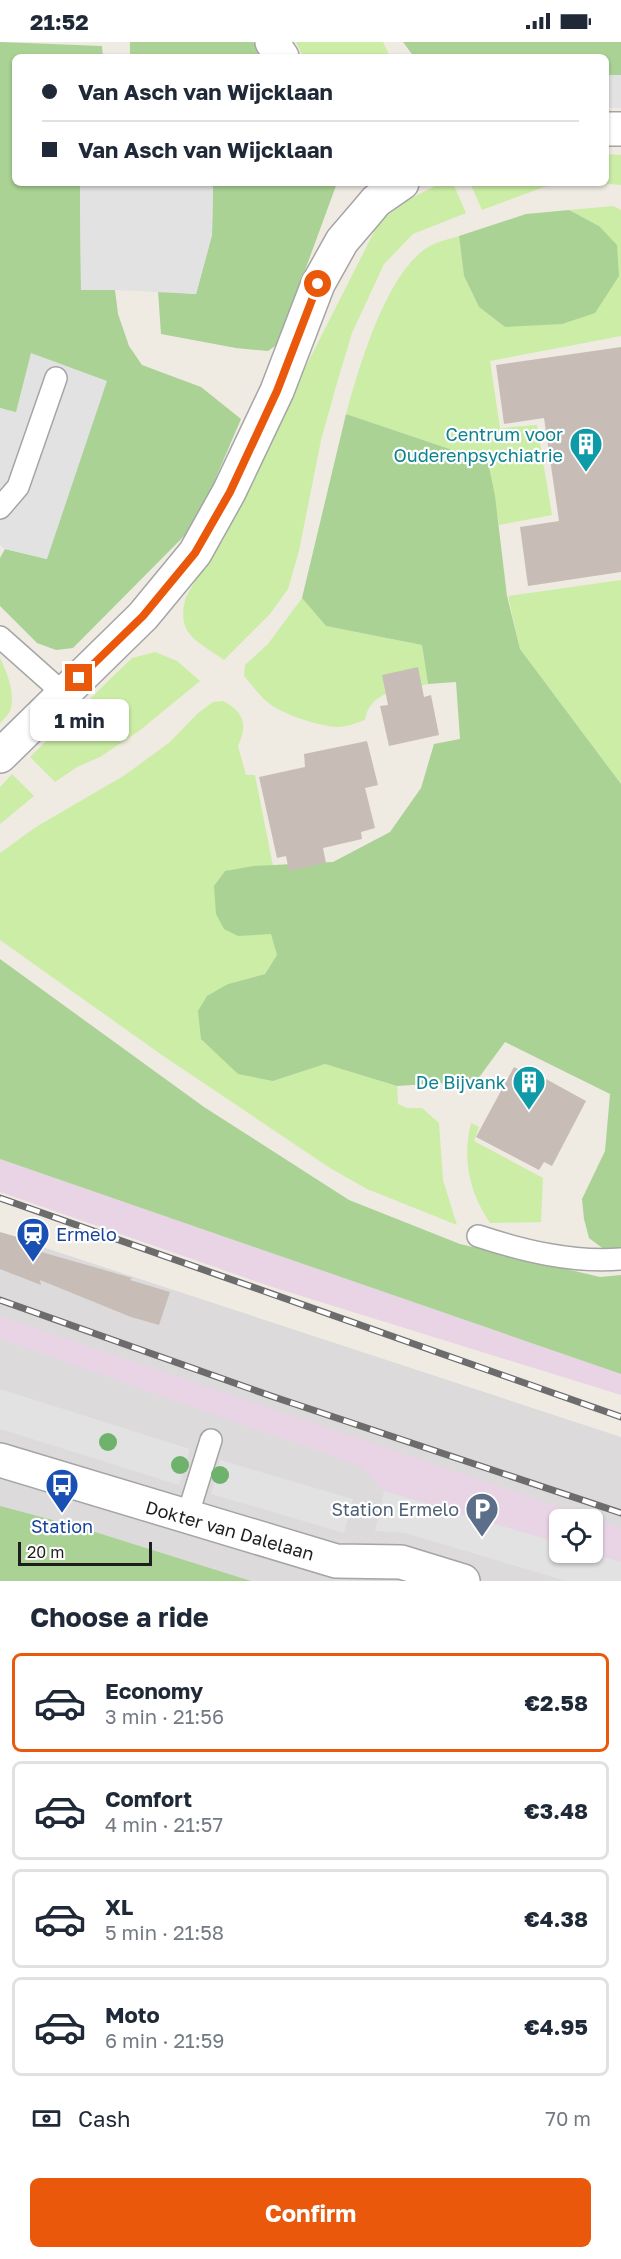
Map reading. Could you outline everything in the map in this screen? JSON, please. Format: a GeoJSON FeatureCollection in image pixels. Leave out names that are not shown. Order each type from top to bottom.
{"type":"FeatureCollection","features":[{"type":"Feature","properties":{"kind":"street"},"geometry":{"type":"LineString","coordinates":[[0,756],[143,616],[195,553],[230,492],[277,391],[318,284],[342,241],[381,189]]}},
{"type":"Feature","properties":{"kind":"street","name":"Dokter van Dalelaan"},"geometry":{"type":"LineString","coordinates":[[0,1460],[336,1561],[401,1562],[463,1581]]}},
{"type":"Feature","properties":{"kind":"lane"},"geometry":{"type":"LineString","coordinates":[[0,508],[18,487],[56,378]]}},
{"type":"Feature","properties":{"kind":"lane"},"geometry":{"type":"LineString","coordinates":[[0,637],[63,693]]}},
{"type":"Feature","properties":{"kind":"lane"},"geometry":{"type":"LineString","coordinates":[[478,1236],[520,1249],[604,1261],[621,1259]]}},
{"type":"Feature","properties":{"kind":"lane"},"geometry":{"type":"LineString","coordinates":[[187,1517],[211,1440]]}},
{"type":"Feature","properties":{"kind":"shaded area"},"geometry":{"type":"Polygon","coordinates":[[[609,75],[621,75],[621,108],[609,108],[609,75]]]}},
{"type":"Feature","properties":{"kind":"shaded area"},"geometry":{"type":"Polygon","coordinates":[[[80,186],[213,186],[212,235],[196,294],[81,290],[80,186]]]}},
{"type":"Feature","properties":{"kind":"shaded area"},"geometry":{"type":"Polygon","coordinates":[[[31,353],[107,381],[47,559],[5,549],[0,545],[0,408],[16,412],[31,353]]]}},
{"type":"Feature","properties":{"kind":"shaded area"},"geometry":{"type":"Polygon","coordinates":[[[0,1159],[621,1374],[621,1395],[269,1286],[0,1192],[0,1159]]]}},
{"type":"Feature","properties":{"kind":"shaded area"},"geometry":{"type":"Polygon","coordinates":[[[0,1233],[621,1437],[621,1581],[0,1581],[0,1233]]]}},
{"type":"Feature","properties":{"kind":"shaded area"},"geometry":{"type":"Polygon","coordinates":[[[0,1316],[565,1509],[549,1509],[549,1540],[384,1491],[360,1466],[0,1339],[0,1316]]]}},
{"type":"Feature","properties":{"kind":"shaded area"},"geometry":{"type":"Polygon","coordinates":[[[0,1389],[190,1449],[179,1485],[0,1429],[0,1389]]]}},
{"type":"Feature","properties":{"kind":"shaded area"},"geometry":{"type":"Polygon","coordinates":[[[220,1460],[353,1499],[344,1533],[211,1494],[220,1460]]]}},
{"type":"Feature","properties":{"kind":"shaded area","name":"Station Ermelo"},"geometry":{"type":"Polygon","coordinates":[[[384,1491],[549,1540],[549,1563],[603,1563],[603,1557],[621,1562],[621,1581],[566,1581],[405,1533],[375,1531],[384,1491]]]}},
{"type":"Feature","properties":{"kind":"shaded area"},"geometry":{"type":"Polygon","coordinates":[[[603,1522],[621,1528],[621,1562],[603,1557],[603,1522]]]}},
{"type":"Feature","properties":{"kind":"green space"},"geometry":{"type":"Polygon","coordinates":[[[0,42],[102,46],[103,54],[12,54],[12,186],[80,186],[81,290],[115,290],[118,314],[129,346],[142,365],[201,387],[241,419],[196,524],[73,648],[56,650],[37,643],[0,606],[0,558],[5,549],[47,559],[15,413],[0,408],[0,42]]]}},
{"type":"Feature","properties":{"kind":"green space"},"geometry":{"type":"Polygon","coordinates":[[[130,42],[253,42],[263,54],[130,54],[130,42]]]}},
{"type":"Feature","properties":{"kind":"green space"},"geometry":{"type":"Polygon","coordinates":[[[296,42],[383,42],[389,54],[302,54],[296,42]]]}},
{"type":"Feature","properties":{"kind":"green space"},"geometry":{"type":"Polygon","coordinates":[[[403,42],[621,42],[621,75],[609,75],[609,54],[412,54],[403,42]]]}},
{"type":"Feature","properties":{"kind":"green space"},"geometry":{"type":"Polygon","coordinates":[[[609,154],[621,155],[621,185],[609,184],[609,154]]]}},
{"type":"Feature","properties":{"kind":"green space"},"geometry":{"type":"Polygon","coordinates":[[[213,186],[336,186],[278,344],[268,351],[236,348],[161,334],[158,291],[196,294],[212,235],[213,186]]]}},
{"type":"Feature","properties":{"kind":"green space"},"geometry":{"type":"Polygon","coordinates":[[[435,186],[454,186],[466,213],[413,234],[384,264],[352,333],[337,383],[321,440],[299,551],[288,589],[270,614],[224,660],[197,641],[186,628],[183,610],[186,597],[265,455],[299,380],[379,222],[408,200],[435,186]]]}},
{"type":"Feature","properties":{"kind":"green space"},"geometry":{"type":"Polygon","coordinates":[[[471,186],[552,186],[544,187],[482,210],[471,186]]]}},
{"type":"Feature","properties":{"kind":"green space"},"geometry":{"type":"Polygon","coordinates":[[[613,206],[621,210],[621,336],[490,361],[500,428],[537,425],[552,515],[499,525],[488,462],[346,414],[358,372],[376,323],[399,277],[428,247],[459,236],[464,276],[479,307],[505,327],[599,226],[569,210],[613,206]]]}},
{"type":"Feature","properties":{"kind":"green space"},"geometry":{"type":"Polygon","coordinates":[[[569,210],[599,226],[617,245],[619,276],[595,313],[562,324],[505,327],[479,307],[464,276],[459,236],[526,214],[569,210]]]}},
{"type":"Feature","properties":{"kind":"green space"},"geometry":{"type":"Polygon","coordinates":[[[346,414],[488,462],[495,496],[507,596],[520,649],[621,784],[621,1248],[605,1250],[589,1238],[582,1199],[605,1151],[610,1094],[505,1042],[472,1087],[460,1082],[397,1086],[325,1064],[273,1081],[238,1074],[201,1039],[198,1011],[207,996],[228,984],[265,974],[277,955],[271,934],[238,936],[224,929],[216,914],[214,886],[225,871],[254,866],[333,862],[390,832],[421,788],[434,744],[460,739],[456,682],[428,684],[422,645],[326,626],[302,598],[346,414]]]}},
{"type":"Feature","properties":{"kind":"green space"},"geometry":{"type":"Polygon","coordinates":[[[621,580],[621,784],[520,649],[508,596],[621,580]]]}},
{"type":"Feature","properties":{"kind":"green space"},"geometry":{"type":"Polygon","coordinates":[[[302,598],[326,626],[422,645],[428,684],[398,690],[380,697],[373,702],[365,720],[337,727],[310,722],[273,706],[244,676],[245,665],[268,644],[302,598]]]}},
{"type":"Feature","properties":{"kind":"green space"},"geometry":{"type":"Polygon","coordinates":[[[155,652],[177,661],[200,681],[139,731],[100,757],[77,767],[55,782],[30,757],[132,658],[155,652]]]}},
{"type":"Feature","properties":{"kind":"green space"},"geometry":{"type":"Polygon","coordinates":[[[0,658],[8,677],[12,705],[7,716],[0,723],[0,658]]]}},
{"type":"Feature","properties":{"kind":"green space"},"geometry":{"type":"Polygon","coordinates":[[[223,701],[240,714],[243,731],[238,746],[246,775],[255,775],[273,866],[254,866],[277,955],[265,974],[228,984],[273,1081],[325,1064],[397,1086],[398,1104],[407,1108],[422,1108],[439,1123],[443,1180],[457,1225],[367,1189],[330,1168],[159,1053],[0,940],[0,853],[36,827],[125,775],[170,742],[198,713],[213,702],[223,701]]]}},
{"type":"Feature","properties":{"kind":"green space"},"geometry":{"type":"Polygon","coordinates":[[[12,774],[34,796],[0,824],[0,787],[12,774]]]}},
{"type":"Feature","properties":{"kind":"green space"},"geometry":{"type":"Polygon","coordinates":[[[0,959],[204,1107],[349,1200],[460,1244],[600,1277],[621,1275],[621,1374],[0,1159],[0,959]]]}},
{"type":"Feature","properties":{"kind":"green space"},"geometry":{"type":"Polygon","coordinates":[[[471,1123],[479,1127],[474,1141],[543,1178],[541,1222],[490,1223],[477,1199],[469,1175],[467,1149],[471,1123]]]}},
{"type":"Feature","properties":{"kind":"green space"},"geometry":{"type":"Polygon","coordinates":[[[0,1506],[79,1527],[251,1581],[0,1581],[0,1506]]]}},
{"type":"Feature","properties":{"kind":"building","name":"Centrum voor Ouderenpsychiatrie"},"geometry":{"type":"Polygon","coordinates":[[[621,347],[621,572],[528,586],[520,527],[559,521],[544,418],[504,424],[496,365],[621,347]]]}},
{"type":"Feature","properties":{"kind":"building"},"geometry":{"type":"Polygon","coordinates":[[[418,667],[424,697],[431,695],[439,735],[389,746],[380,706],[388,705],[382,675],[418,667]]]}},
{"type":"Feature","properties":{"kind":"building"},"geometry":{"type":"Polygon","coordinates":[[[367,741],[378,785],[365,788],[375,828],[361,832],[362,839],[323,848],[326,863],[289,871],[286,856],[277,858],[259,777],[305,767],[304,754],[367,741]]]}},
{"type":"Feature","properties":{"kind":"building","name":"De Bijvank"},"geometry":{"type":"Polygon","coordinates":[[[514,1067],[544,1082],[546,1079],[586,1101],[552,1166],[544,1162],[539,1170],[476,1137],[514,1067]]]}},
{"type":"Feature","properties":{"kind":"building"},"geometry":{"type":"Polygon","coordinates":[[[0,1232],[38,1243],[38,1251],[132,1278],[130,1280],[170,1292],[159,1325],[131,1317],[40,1280],[41,1285],[0,1269],[0,1232]]]}},
{"type":"Feature","properties":{"kind":"railway"},"geometry":{"type":"LineString","coordinates":[[0,1198],[621,1417]]}},
{"type":"Feature","properties":{"kind":"railway"},"geometry":{"type":"LineString","coordinates":[[0,1300],[274,1397],[621,1513]]}},
{"type":"Feature","properties":{"kind":"place","name":"Centrum voor Ouderenpsychiatrie"},"geometry":{"type":"Point","coordinates":[586,473]}},
{"type":"Feature","properties":{"kind":"place","name":"De Bijvank"},"geometry":{"type":"Point","coordinates":[529,1111]}},
{"type":"Feature","properties":{"kind":"place","name":"Ermelo"},"geometry":{"type":"Point","coordinates":[33,1263]}},
{"type":"Feature","properties":{"kind":"place","name":"Station"},"geometry":{"type":"Point","coordinates":[62,1514]}},
{"type":"Feature","properties":{"kind":"place","name":"Station Ermelo"},"geometry":{"type":"Point","coordinates":[482,1538]}},
{"type":"Feature","properties":{"kind":"route"},"geometry":{"type":"LineString","coordinates":[[79,678],[143,616],[195,553],[230,492],[277,391],[318,284]]}}]}
